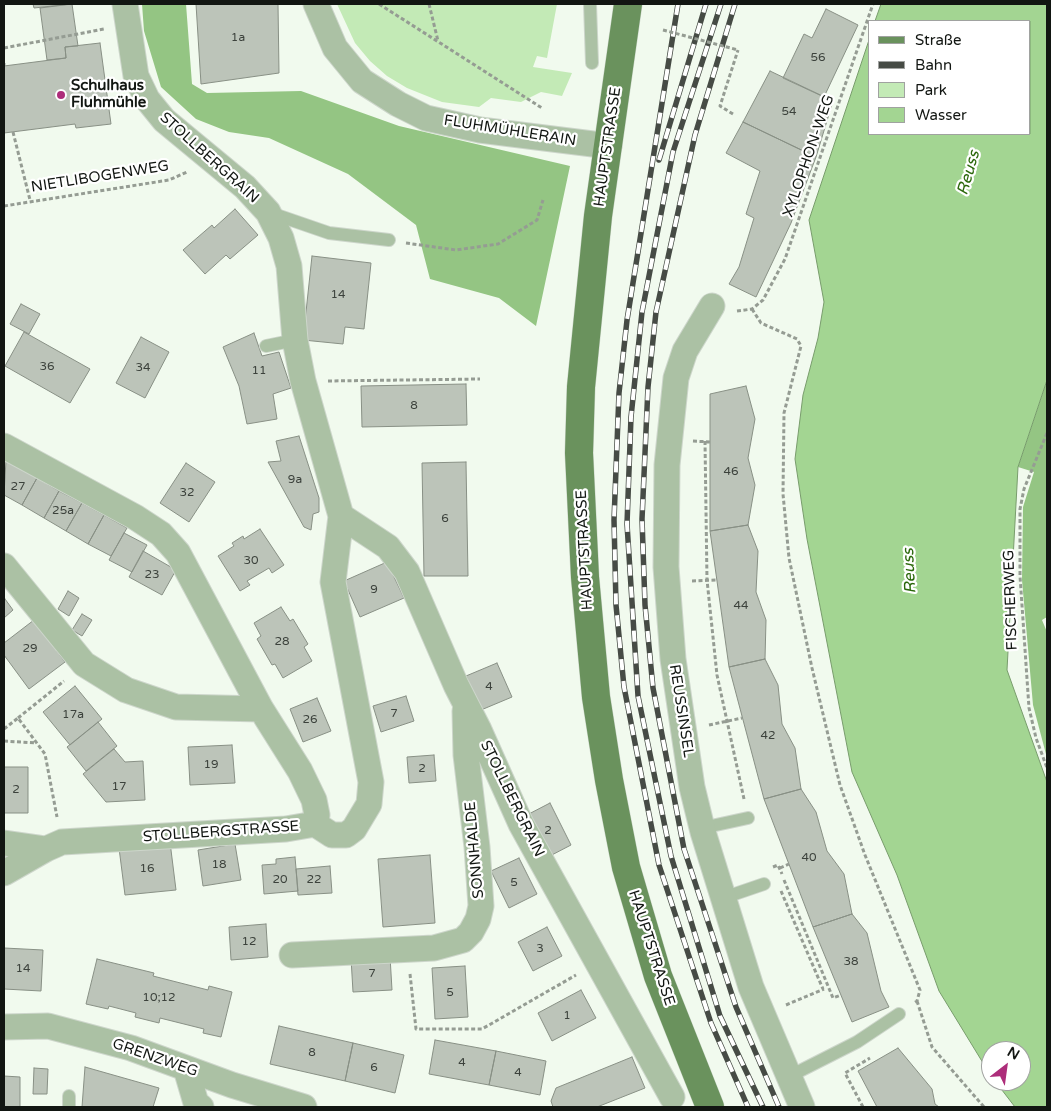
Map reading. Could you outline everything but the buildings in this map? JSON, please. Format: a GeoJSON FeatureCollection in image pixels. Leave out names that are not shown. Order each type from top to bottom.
{"type":"FeatureCollection","features":[{"type":"Feature","properties":{"kind":"main road","name":"HAUPTSTRASSE"},"geometry":{"type":"LineString","coordinates":[[628,4],[590,284],[581,396],[579,453],[584,577],[596,696],[609,780],[626,867],[658,976],[704,1096]]}},
{"type":"Feature","properties":{"kind":"street","name":"STOLLBERGRAIN"},"geometry":{"type":"LineString","coordinates":[[125,4],[136,76],[146,99],[164,120],[245,186],[268,212],[281,238],[289,266],[295,340],[303,381],[341,516],[333,582],[371,782],[369,804],[354,829],[346,835],[332,835],[315,824]]}},
{"type":"Feature","properties":{"kind":"street","name":"FLUHMÜHLERAIN"},"geometry":{"type":"LineString","coordinates":[[316,4],[335,48],[362,82],[420,114],[480,130],[609,146]]}},
{"type":"Feature","properties":{"kind":"street","name":"REUSSINSEL"},"geometry":{"type":"LineString","coordinates":[[712,306],[684,351],[676,378],[667,465],[666,567],[673,659],[692,787],[702,828],[751,987],[802,1107]]}},
{"type":"Feature","properties":{"kind":"street","name":"STOLLBERGSTRASSE"},"geometry":{"type":"LineString","coordinates":[[4,446],[135,517],[161,534],[178,553],[261,709],[300,771],[314,800],[317,815],[315,824],[286,829],[54,846],[4,873]]}},
{"type":"Feature","properties":{"kind":"street","name":"STOLLBERGRAIN"},"geometry":{"type":"LineString","coordinates":[[341,516],[388,547],[407,572],[521,824],[662,1102]]}},
{"type":"Feature","properties":{"kind":"street"},"geometry":{"type":"LineString","coordinates":[[4,566],[84,664],[126,690],[176,707],[261,709]]}},
{"type":"Feature","properties":{"kind":"street","name":"SONNHALDE"},"geometry":{"type":"LineString","coordinates":[[292,956],[434,948],[463,940],[471,932],[478,919],[481,906],[477,847],[466,755],[465,703]]}},
{"type":"Feature","properties":{"kind":"street"},"geometry":{"type":"LineString","coordinates":[[4,843],[54,846]]}},
{"type":"Feature","properties":{"kind":"street","name":"GRENZWEG"},"geometry":{"type":"LineString","coordinates":[[4,1027],[48,1026],[131,1048],[186,1069],[304,1107]]}},
{"type":"Feature","properties":{"kind":"street"},"geometry":{"type":"LineString","coordinates":[[186,1069],[196,1103],[202,1107]]}},
{"type":"Feature","properties":{"kind":"street"},"geometry":{"type":"LineString","coordinates":[[662,1102],[704,1096]]}},
{"type":"Feature","properties":{"kind":"lane"},"geometry":{"type":"LineString","coordinates":[[590,4],[592,62]]}},
{"type":"Feature","properties":{"kind":"lane"},"geometry":{"type":"LineString","coordinates":[[268,212],[329,233],[389,240]]}},
{"type":"Feature","properties":{"kind":"lane"},"geometry":{"type":"LineString","coordinates":[[266,346],[295,340]]}},
{"type":"Feature","properties":{"kind":"lane"},"geometry":{"type":"LineString","coordinates":[[702,828],[748,818]]}},
{"type":"Feature","properties":{"kind":"lane"},"geometry":{"type":"LineString","coordinates":[[723,898],[764,884]]}},
{"type":"Feature","properties":{"kind":"lane"},"geometry":{"type":"LineString","coordinates":[[788,1077],[857,1042],[899,1014]]}},
{"type":"Feature","properties":{"kind":"path"},"geometry":{"type":"LineString","coordinates":[[379,4],[542,108]]}},
{"type":"Feature","properties":{"kind":"path"},"geometry":{"type":"LineString","coordinates":[[429,4],[438,42]]}},
{"type":"Feature","properties":{"kind":"path","name":"XYLOPHON-WEG"},"geometry":{"type":"LineString","coordinates":[[873,4],[785,259],[763,300],[752,309],[761,323],[797,339],[801,346],[784,413],[783,494],[790,558],[812,668],[840,786],[865,855],[920,990],[917,1001]]}},
{"type":"Feature","properties":{"kind":"path"},"geometry":{"type":"LineString","coordinates":[[4,48],[104,29]]}},
{"type":"Feature","properties":{"kind":"path"},"geometry":{"type":"LineString","coordinates":[[663,30],[738,50],[720,106],[733,114]]}},
{"type":"Feature","properties":{"kind":"path"},"geometry":{"type":"LineString","coordinates":[[13,132],[30,200]]}},
{"type":"Feature","properties":{"kind":"path","name":"NIETLIBOGENWEG"},"geometry":{"type":"LineString","coordinates":[[4,206],[30,200],[168,180],[191,170]]}},
{"type":"Feature","properties":{"kind":"path"},"geometry":{"type":"LineString","coordinates":[[389,240],[456,250],[498,244],[537,220],[543,200]]}},
{"type":"Feature","properties":{"kind":"path"},"geometry":{"type":"LineString","coordinates":[[303,381],[480,379]]}},
{"type":"Feature","properties":{"kind":"path","name":"FISCHERWEG"},"geometry":{"type":"LineString","coordinates":[[1047,433],[1024,489],[1020,509],[1020,576],[1029,708],[1036,738],[1047,768]]}},
{"type":"Feature","properties":{"kind":"path"},"geometry":{"type":"LineString","coordinates":[[694,441],[710,442]]}},
{"type":"Feature","properties":{"kind":"path"},"geometry":{"type":"LineString","coordinates":[[705,441],[707,580],[717,675],[745,798],[736,800]]}},
{"type":"Feature","properties":{"kind":"path"},"geometry":{"type":"LineString","coordinates":[[694,581],[717,580]]}},
{"type":"Feature","properties":{"kind":"path"},"geometry":{"type":"LineString","coordinates":[[4,729],[84,664]]}},
{"type":"Feature","properties":{"kind":"path"},"geometry":{"type":"LineString","coordinates":[[18,718],[44,754],[54,846]]}},
{"type":"Feature","properties":{"kind":"path"},"geometry":{"type":"LineString","coordinates":[[715,723],[742,718]]}},
{"type":"Feature","properties":{"kind":"path"},"geometry":{"type":"LineString","coordinates":[[4,741],[36,743]]}},
{"type":"Feature","properties":{"kind":"path"},"geometry":{"type":"LineString","coordinates":[[780,868],[789,864]]}},
{"type":"Feature","properties":{"kind":"path"},"geometry":{"type":"LineString","coordinates":[[771,868],[778,865],[780,868],[833,998],[841,995]]}},
{"type":"Feature","properties":{"kind":"path"},"geometry":{"type":"LineString","coordinates":[[764,884],[782,891],[823,990]]}},
{"type":"Feature","properties":{"kind":"path"},"geometry":{"type":"LineString","coordinates":[[408,949],[416,1029],[482,1029],[560,984]]}},
{"type":"Feature","properties":{"kind":"path"},"geometry":{"type":"LineString","coordinates":[[812,994],[828,988]]}},
{"type":"Feature","properties":{"kind":"path"},"geometry":{"type":"LineString","coordinates":[[899,1014],[917,1001],[932,1047],[984,1107]]}},
{"type":"Feature","properties":{"kind":"path"},"geometry":{"type":"LineString","coordinates":[[860,1066],[845,1073],[863,1107]]}},
{"type":"Feature","properties":{"kind":"green space"},"geometry":{"type":"Polygon","coordinates":[[[337,4],[557,4],[547,58],[537,56],[533,67],[572,73],[562,96],[541,92],[521,102],[491,98],[479,107],[442,102],[407,88],[387,76],[370,61],[355,43],[337,4]]]}},
{"type":"Feature","properties":{"kind":"shaded area"},"geometry":{"type":"Polygon","coordinates":[[[142,4],[186,4],[192,84],[207,93],[301,91],[399,126],[570,166],[536,326],[499,298],[430,279],[416,225],[348,174],[269,138],[229,132],[196,119],[161,87],[144,31],[142,4]]]}},
{"type":"Feature","properties":{"kind":"shaded area"},"geometry":{"type":"Polygon","coordinates":[[[1047,380],[1047,617],[1042,620],[1047,632],[1047,758],[1033,705],[1022,580],[1023,507],[1034,472],[1018,467],[1047,380]]]}},
{"type":"Feature","properties":{"kind":"water","name":"Reuss"},"geometry":{"type":"Polygon","coordinates":[[[881,4],[1047,4],[1047,380],[1018,467],[1007,670],[1047,782],[1047,1107],[1015,1107],[1003,1091],[1031,1091],[1031,1041],[981,1041],[981,1060],[939,991],[897,875],[852,772],[807,539],[795,459],[803,395],[818,338],[824,302],[809,220],[868,43],[868,135],[1031,135],[1031,20],[875,20],[881,4]]]}},
{"type":"Feature","properties":{"kind":"railway"},"geometry":{"type":"LineString","coordinates":[[678,4],[627,320],[619,393],[614,520],[616,605],[624,687],[659,865],[711,1023],[748,1107]]}},
{"type":"Feature","properties":{"kind":"railway"},"geometry":{"type":"LineString","coordinates":[[659,160],[706,4]]}},
{"type":"Feature","properties":{"kind":"railway"},"geometry":{"type":"LineString","coordinates":[[721,4],[673,152],[642,312],[631,417],[627,524],[638,696],[671,856],[720,1016],[763,1107]]}},
{"type":"Feature","properties":{"kind":"railway"},"geometry":{"type":"LineString","coordinates":[[735,4],[695,135],[656,312],[648,387],[642,519],[645,605],[653,688],[684,849],[736,1007],[779,1107]]}},
{"type":"Feature","properties":{"kind":"place","name":"Schulhaus Fluhmühle"},"geometry":{"type":"Point","coordinates":[61,95]}}]}
